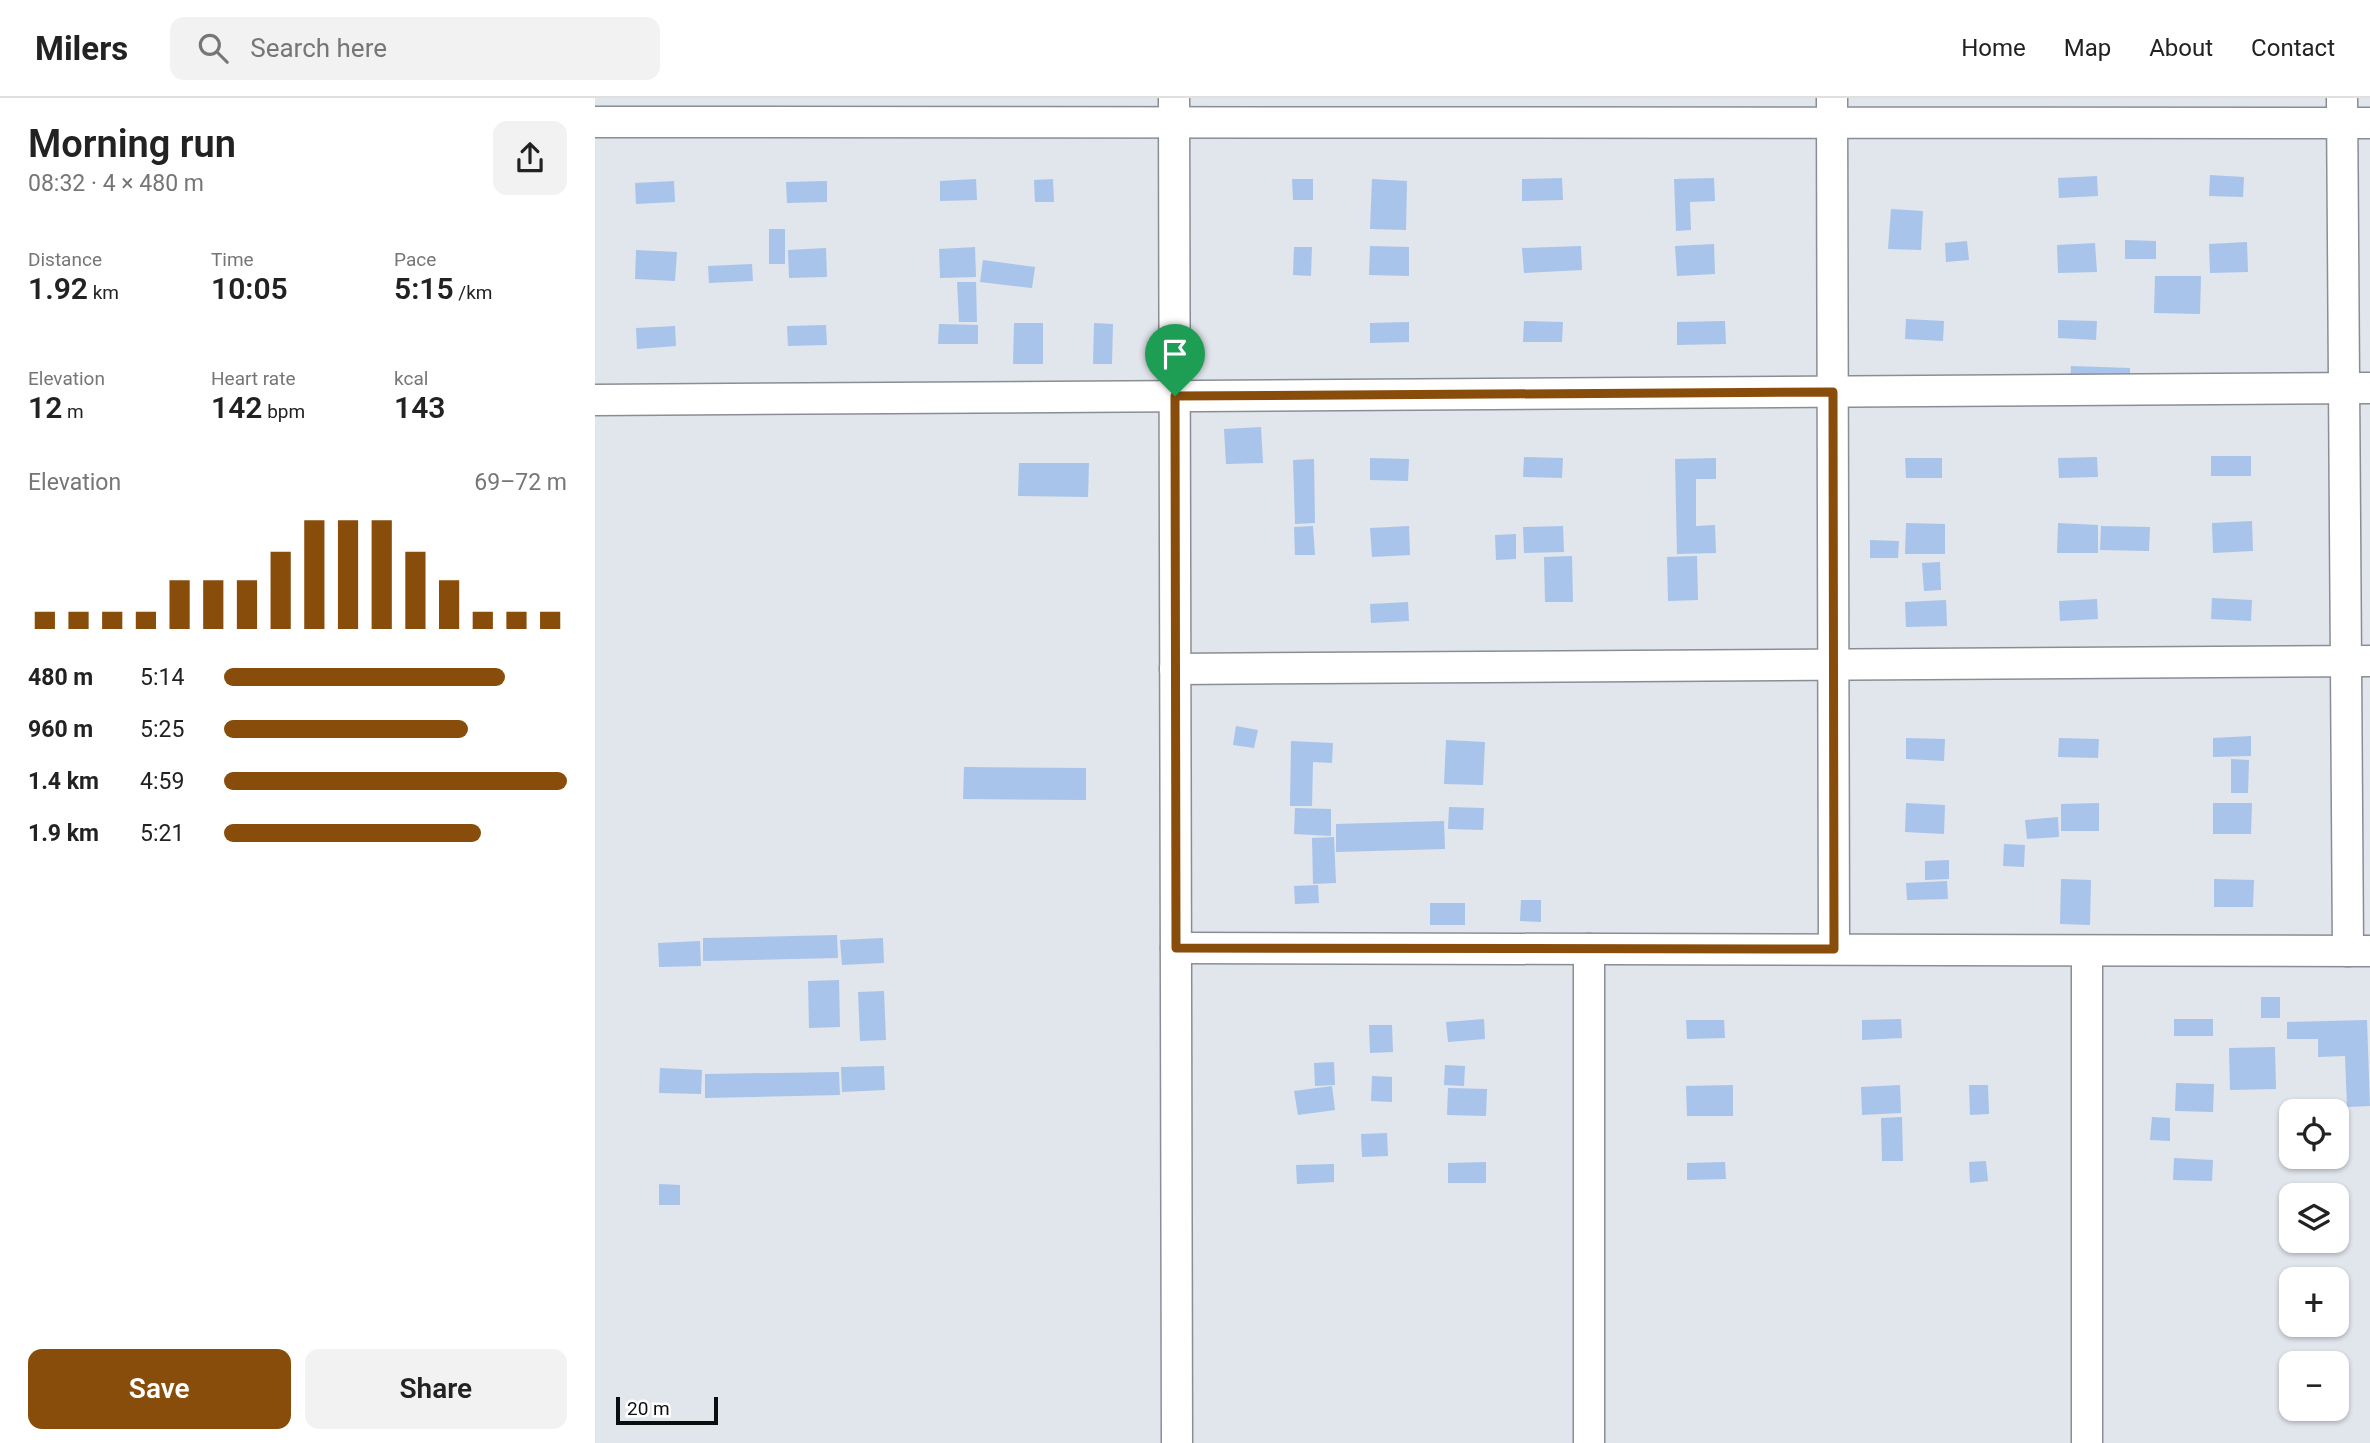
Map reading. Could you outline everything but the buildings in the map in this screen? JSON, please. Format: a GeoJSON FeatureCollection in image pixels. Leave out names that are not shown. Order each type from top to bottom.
{"type":"FeatureCollection","features":[{"type":"Feature","properties":{"kind":"street"},"geometry":{"type":"LineString","coordinates":[[595,122],[782,110],[1832,110],[2351,115],[2357,388],[2359,951],[1176,948]]}},
{"type":"Feature","properties":{"kind":"street"},"geometry":{"type":"LineString","coordinates":[[1174,110],[1177,1443]]}},
{"type":"Feature","properties":{"kind":"street"},"geometry":{"type":"LineString","coordinates":[[1832,110],[1834,949]]}},
{"type":"Feature","properties":{"kind":"street"},"geometry":{"type":"LineString","coordinates":[[595,400],[2357,388]]}},
{"type":"Feature","properties":{"kind":"street"},"geometry":{"type":"LineString","coordinates":[[1175,669],[2358,662]]}},
{"type":"Feature","properties":{"kind":"street"},"geometry":{"type":"LineString","coordinates":[[1589,949],[1589,1443]]}},
{"type":"Feature","properties":{"kind":"street"},"geometry":{"type":"LineString","coordinates":[[2087,950],[2087,1443]]}},
{"type":"Feature","properties":{"kind":"route"},"geometry":{"type":"LineString","coordinates":[[1833,392],[1834,949],[1176,948],[1175,396],[1833,392]]}}]}
